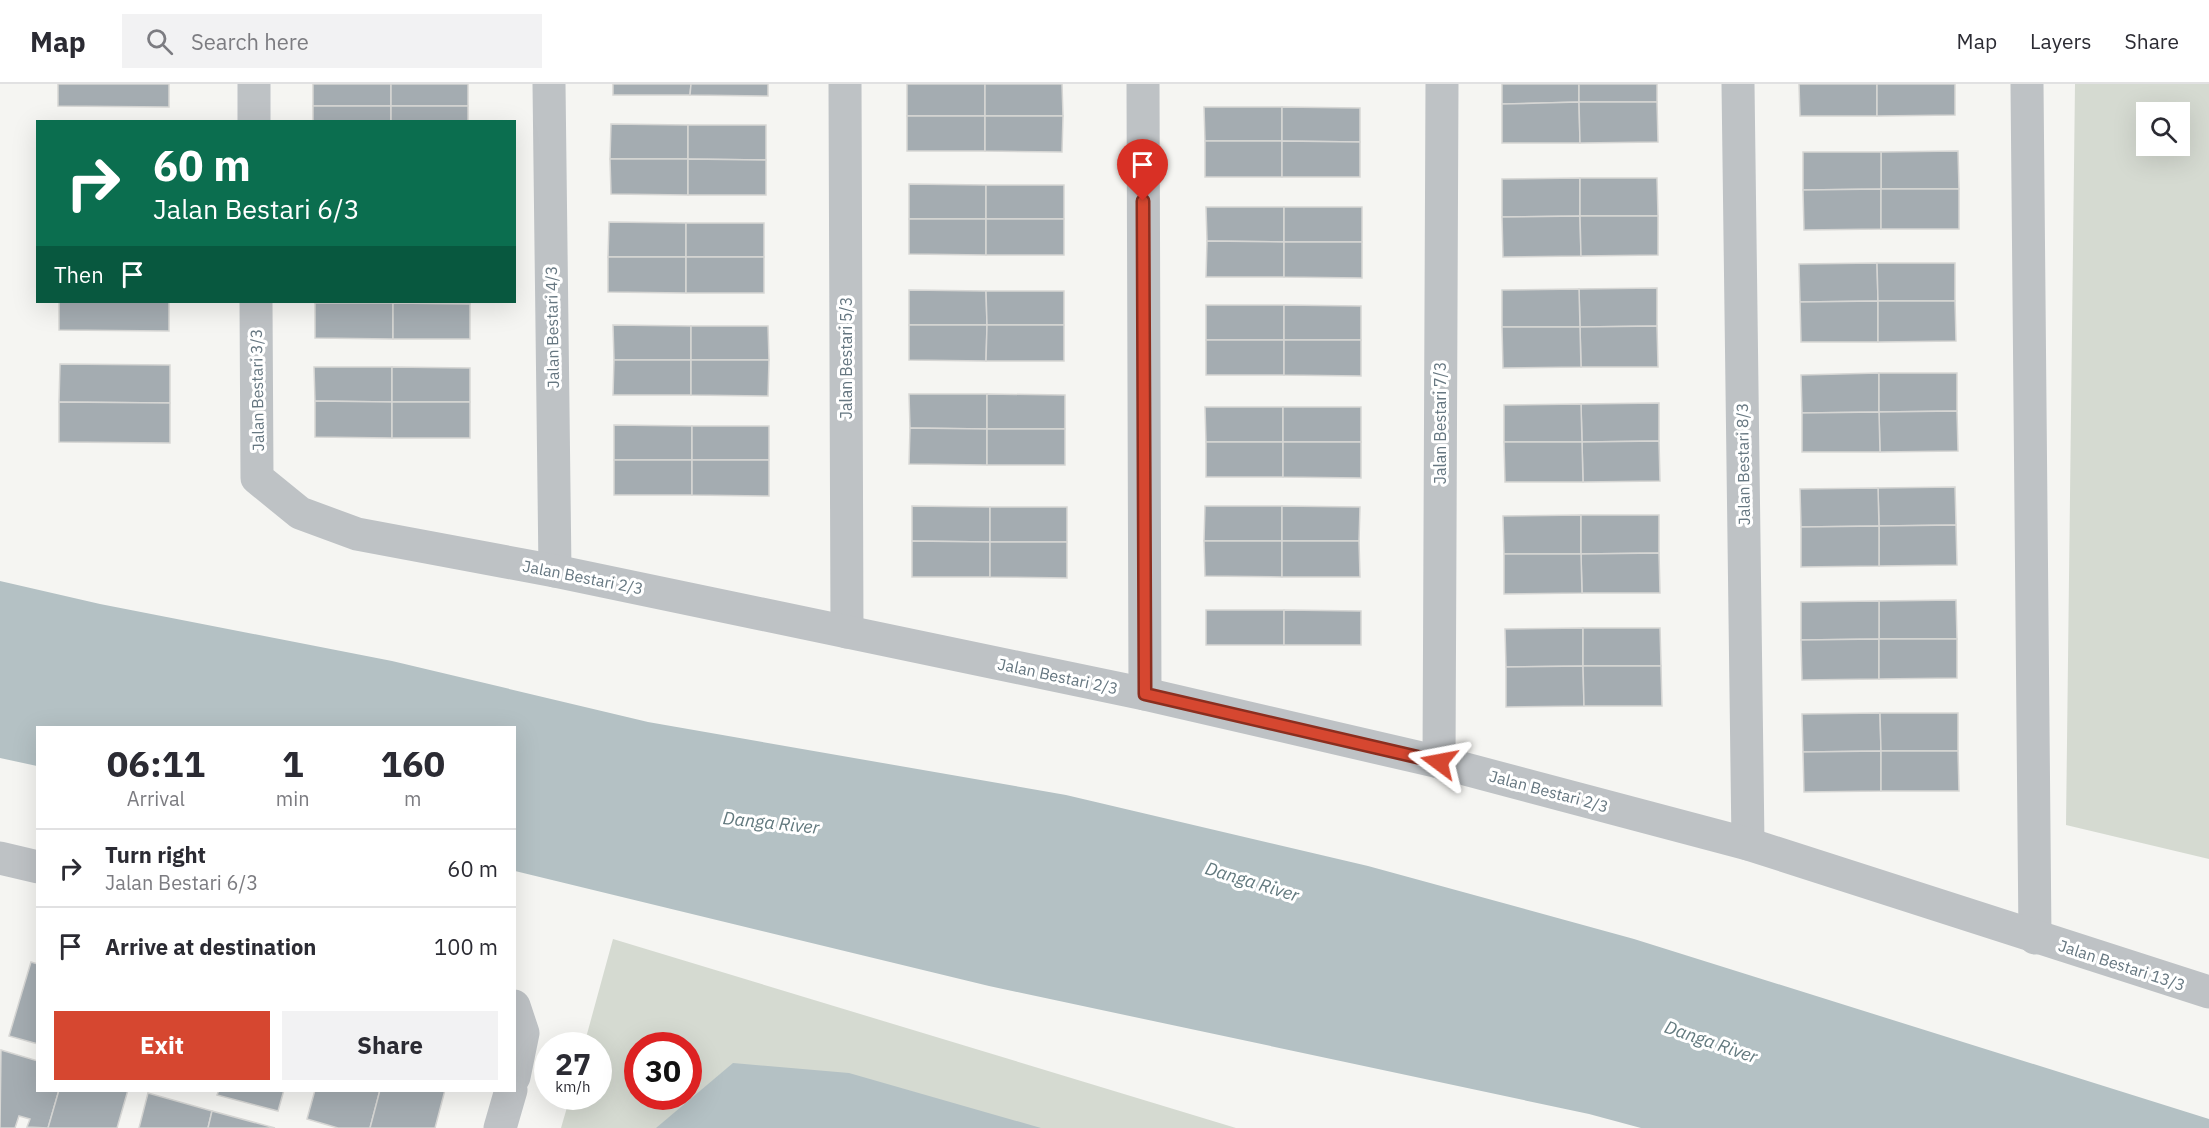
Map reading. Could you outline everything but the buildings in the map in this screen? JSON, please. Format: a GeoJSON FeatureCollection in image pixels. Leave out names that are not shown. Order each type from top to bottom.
{"type":"FeatureCollection","features":[{"type":"Feature","properties":{"kind":"street"},"geometry":{"type":"LineString","coordinates":[[254,84],[254,120]]}},
{"type":"Feature","properties":{"kind":"street","name":"Jalan Bestari 4/3"},"geometry":{"type":"LineString","coordinates":[[549,84],[555,571]]}},
{"type":"Feature","properties":{"kind":"street","name":"Jalan Bestari 5/3"},"geometry":{"type":"LineString","coordinates":[[845,84],[847,632]]}},
{"type":"Feature","properties":{"kind":"street"},"geometry":{"type":"LineString","coordinates":[[1143,84],[1145,694]]}},
{"type":"Feature","properties":{"kind":"street","name":"Jalan Bestari 7/3"},"geometry":{"type":"LineString","coordinates":[[1439,762],[1442,84]]}},
{"type":"Feature","properties":{"kind":"street","name":"Jalan Bestari 8/3"},"geometry":{"type":"LineString","coordinates":[[1738,84],[1748,844]]}},
{"type":"Feature","properties":{"kind":"street"},"geometry":{"type":"LineString","coordinates":[[2027,84],[2035,938]]}},
{"type":"Feature","properties":{"kind":"street","name":"Jalan Bestari 3/3"},"geometry":{"type":"LineString","coordinates":[[256,303],[257,478]]}},
{"type":"Feature","properties":{"kind":"street","name":"Jalan Bestari 2/3"},"geometry":{"type":"LineString","coordinates":[[257,478],[300,513],[357,534],[555,571],[1145,694],[1439,762],[1748,844],[2035,938]]}},
{"type":"Feature","properties":{"kind":"street"},"geometry":{"type":"LineString","coordinates":[[0,858],[36,867]]}},
{"type":"Feature","properties":{"kind":"street","name":"Jalan Bestari 13/3"},"geometry":{"type":"LineString","coordinates":[[2035,938],[2209,993]]}},
{"type":"Feature","properties":{"kind":"street"},"geometry":{"type":"LineString","coordinates":[[516,1012],[523,1033],[516,1071]]}},
{"type":"Feature","properties":{"kind":"street"},"geometry":{"type":"LineString","coordinates":[[500,1128],[510,1092]]}},
{"type":"Feature","properties":{"kind":"shaded area"},"geometry":{"type":"Polygon","coordinates":[[[2075,84],[2209,84],[2209,859],[2066,825],[2075,84]]]}},
{"type":"Feature","properties":{"kind":"shaded area"},"geometry":{"type":"Polygon","coordinates":[[[613,939],[1236,1128],[561,1128],[566,1110],[612,1110],[612,1032],[588,1032],[613,939]]]}},
{"type":"Feature","properties":{"kind":"water","name":"Danga River"},"geometry":{"type":"Polygon","coordinates":[[[0,581],[100,604],[392,661],[648,722],[1066,795],[1368,866],[1634,939],[2209,1119],[2209,1128],[1641,1128],[1589,1114],[989,986],[516,871],[516,726],[36,726],[36,766],[0,758],[0,581]]]}},
{"type":"Feature","properties":{"kind":"water"},"geometry":{"type":"Polygon","coordinates":[[[733,1063],[849,1073],[1041,1128],[656,1128],[677,1110],[702,1110],[702,1089],[733,1063]]]}},
{"type":"Feature","properties":{"kind":"route"},"geometry":{"type":"LineString","coordinates":[[1143,201],[1145,694],[1439,762]]}}]}
